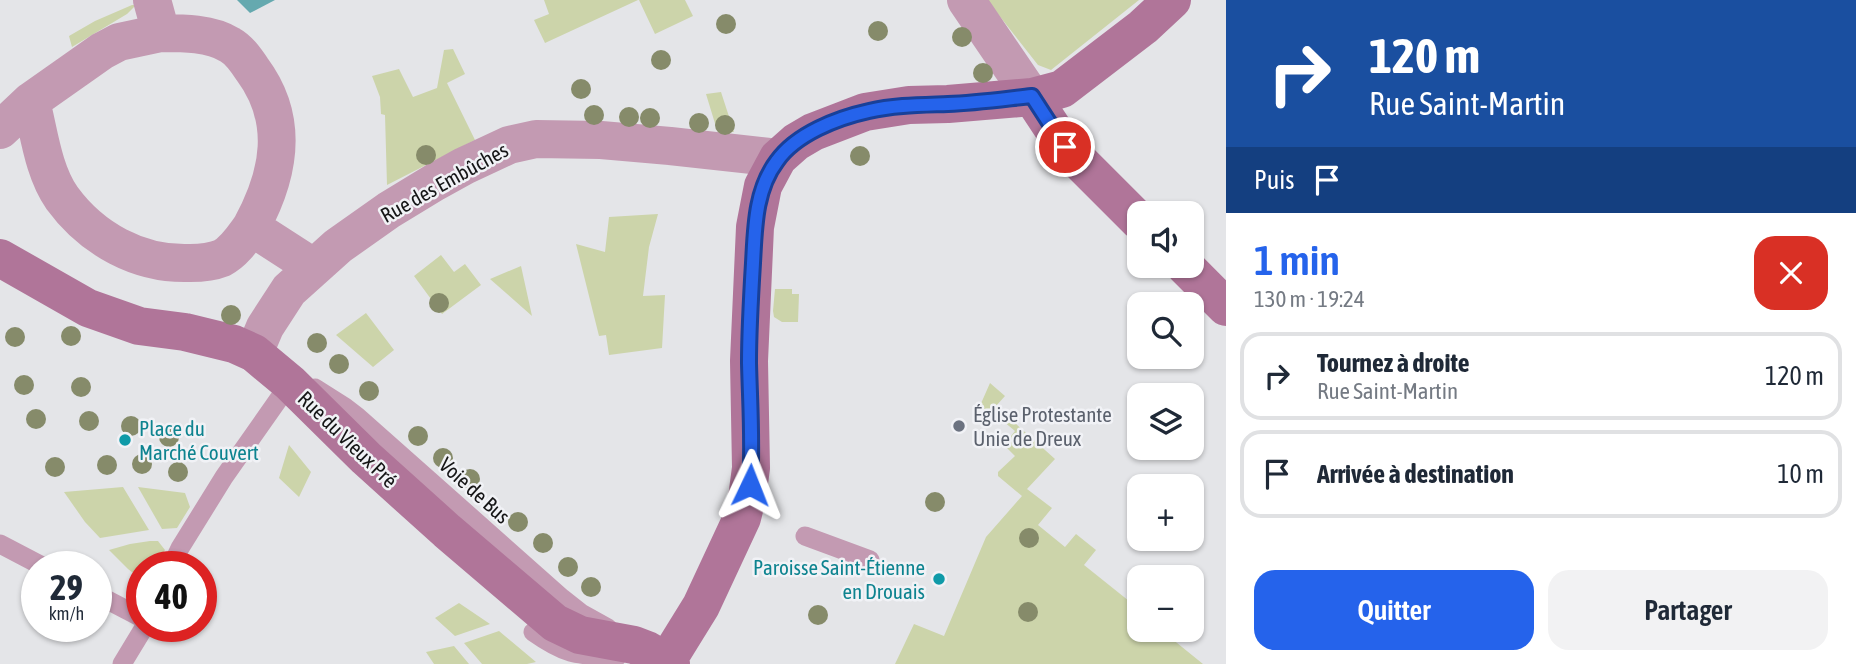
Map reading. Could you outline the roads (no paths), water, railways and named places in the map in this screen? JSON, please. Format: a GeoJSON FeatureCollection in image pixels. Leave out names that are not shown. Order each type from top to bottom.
{"type":"FeatureCollection","features":[{"type":"Feature","properties":{"kind":"street"},"geometry":{"type":"LineString","coordinates":[[966,0],[1065,147],[1127,209]]}},
{"type":"Feature","properties":{"kind":"street"},"geometry":{"type":"LineString","coordinates":[[669,662],[701,606],[742,518],[747,499],[751,468],[749,361],[755,227],[763,186],[778,159],[796,142],[813,132],[865,112],[909,104],[948,104],[1032,96],[1062,89],[1143,27],[1172,0]]}},
{"type":"Feature","properties":{"kind":"street"},"geometry":{"type":"LineString","coordinates":[[0,130],[32,101],[157,16],[183,33],[232,45],[257,76],[270,99],[277,136],[275,164],[267,195],[251,227],[236,247],[224,257],[198,263],[160,262],[135,255],[96,233],[62,198],[48,167],[32,101]]}},
{"type":"Feature","properties":{"kind":"street","name":"Rue des Embûches"},"geometry":{"type":"LineString","coordinates":[[254,353],[279,303],[289,290],[338,246],[389,210],[464,166],[509,145],[536,139],[601,140],[778,159]]}},
{"type":"Feature","properties":{"kind":"street"},"geometry":{"type":"LineString","coordinates":[[251,227],[313,267]]}},
{"type":"Feature","properties":{"kind":"street","name":"Rue du Vieux Pré"},"geometry":{"type":"LineString","coordinates":[[0,258],[88,309],[139,326],[209,337],[254,353],[290,383],[376,468],[555,623],[580,635],[634,645],[669,662]]}},
{"type":"Feature","properties":{"kind":"street"},"geometry":{"type":"LineString","coordinates":[[1197,278],[1226,306]]}},
{"type":"Feature","properties":{"kind":"lane","name":"Voie de Bus"},"geometry":{"type":"LineString","coordinates":[[254,353],[345,407],[581,613],[669,662]]}},
{"type":"Feature","properties":{"kind":"lane"},"geometry":{"type":"LineString","coordinates":[[179,551],[224,477],[290,383]]}},
{"type":"Feature","properties":{"kind":"lane"},"geometry":{"type":"LineString","coordinates":[[805,536],[870,560]]}},
{"type":"Feature","properties":{"kind":"lane"},"geometry":{"type":"LineString","coordinates":[[0,544],[21,555]]}},
{"type":"Feature","properties":{"kind":"lane"},"geometry":{"type":"LineString","coordinates":[[533,632],[560,649],[587,657],[669,662]]}},
{"type":"Feature","properties":{"kind":"lane"},"geometry":{"type":"LineString","coordinates":[[122,664],[135,642]]}},
{"type":"Feature","properties":{"kind":"water"},"geometry":{"type":"Polygon","coordinates":[[[237,0],[275,0],[250,13],[237,0]]]}},
{"type":"Feature","properties":{"kind":"place","name":"Église Protestante Unie de Dreux"},"geometry":{"type":"Point","coordinates":[959,426]}},
{"type":"Feature","properties":{"kind":"place","name":"Place du Marché Couvert"},"geometry":{"type":"Point","coordinates":[125,440]}},
{"type":"Feature","properties":{"kind":"place","name":"Paroisse Saint-Étienne en Drouais"},"geometry":{"type":"Point","coordinates":[939,579]}}]}
